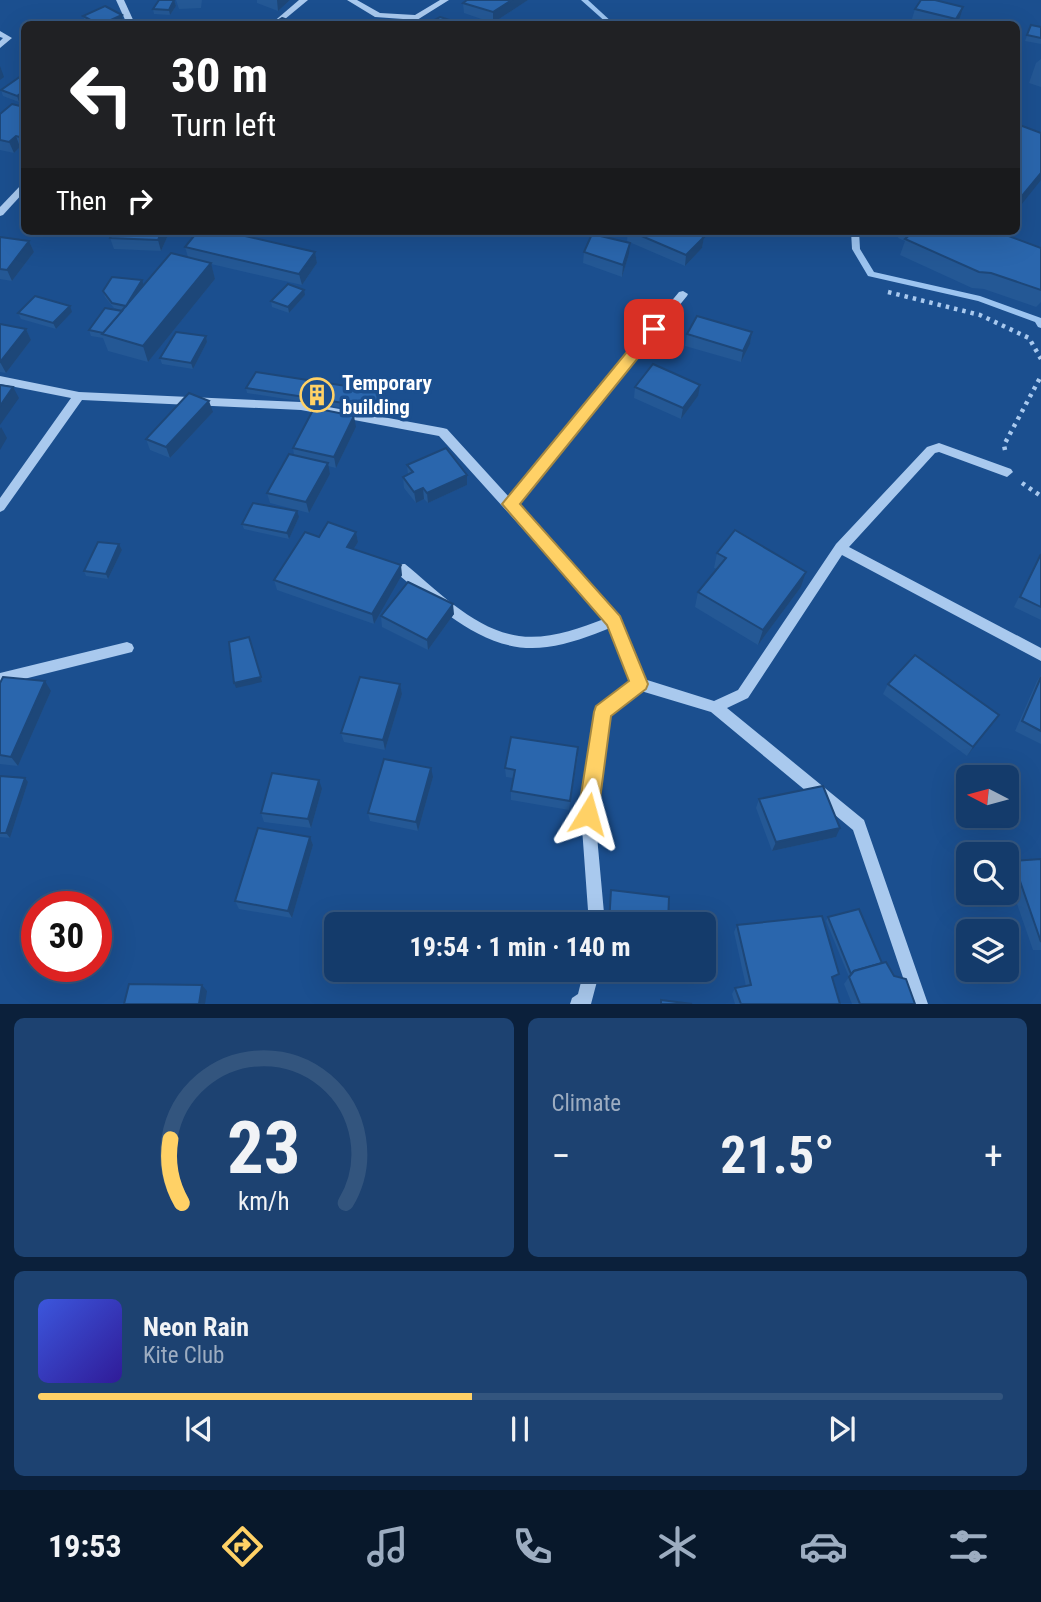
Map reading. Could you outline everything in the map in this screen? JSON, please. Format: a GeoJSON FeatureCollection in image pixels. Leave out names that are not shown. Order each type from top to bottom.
{"type":"FeatureCollection","features":[{"type":"Feature","properties":{"kind":"street"},"geometry":{"type":"LineString","coordinates":[[120,0],[130,21]]}},
{"type":"Feature","properties":{"kind":"street"},"geometry":{"type":"LineString","coordinates":[[279,21],[304,0]]}},
{"type":"Feature","properties":{"kind":"street"},"geometry":{"type":"LineString","coordinates":[[351,0],[378,15],[417,18],[445,0]]}},
{"type":"Feature","properties":{"kind":"street"},"geometry":{"type":"LineString","coordinates":[[402,21],[407,17]]}},
{"type":"Feature","properties":{"kind":"street"},"geometry":{"type":"LineString","coordinates":[[0,33],[8,38],[0,46]]}},
{"type":"Feature","properties":{"kind":"street"},"geometry":{"type":"LineString","coordinates":[[0,213],[21,190]]}},
{"type":"Feature","properties":{"kind":"street"},"geometry":{"type":"LineString","coordinates":[[510,504],[683,294]]}},
{"type":"Feature","properties":{"kind":"street"},"geometry":{"type":"LineString","coordinates":[[0,380],[79,396],[301,406],[443,432],[614,621],[639,684]]}},
{"type":"Feature","properties":{"kind":"street"},"geometry":{"type":"LineString","coordinates":[[0,507],[79,396]]}},
{"type":"Feature","properties":{"kind":"street"},"geometry":{"type":"LineString","coordinates":[[715,707],[743,694],[840,548],[931,450],[939,447],[1007,472]]}},
{"type":"Feature","properties":{"kind":"street"},"geometry":{"type":"LineString","coordinates":[[840,548],[1041,655]]}},
{"type":"Feature","properties":{"kind":"street"},"geometry":{"type":"LineString","coordinates":[[400,568],[483,632],[523,645],[572,639],[614,621]]}},
{"type":"Feature","properties":{"kind":"street"},"geometry":{"type":"LineString","coordinates":[[0,679],[127,648]]}},
{"type":"Feature","properties":{"kind":"street"},"geometry":{"type":"LineString","coordinates":[[639,684],[715,707],[859,825],[920,1003]]}},
{"type":"Feature","properties":{"kind":"street"},"geometry":{"type":"LineString","coordinates":[[596,912],[588,814],[603,712],[639,684]]}},
{"type":"Feature","properties":{"kind":"street"},"geometry":{"type":"LineString","coordinates":[[578,1003],[585,999],[590,982]]}},
{"type":"Feature","properties":{"kind":"path"},"geometry":{"type":"LineString","coordinates":[[888,292],[980,315],[1028,338],[1041,359]]}},
{"type":"Feature","properties":{"kind":"path"},"geometry":{"type":"LineString","coordinates":[[1041,376],[1004,445],[1007,472],[1041,496]]}},
{"type":"Feature","properties":{"kind":"building"},"geometry":{"type":"Polygon","coordinates":[[[159,0],[174,0],[169,10],[153,9],[159,0]]]}},
{"type":"Feature","properties":{"kind":"building"},"geometry":{"type":"Polygon","coordinates":[[[467,0],[512,0],[493,12],[463,3],[467,0]]]}},
{"type":"Feature","properties":{"kind":"building"},"geometry":{"type":"Polygon","coordinates":[[[921,0],[935,0],[963,7],[956,19],[915,9],[921,0]]]}},
{"type":"Feature","properties":{"kind":"building"},"geometry":{"type":"Polygon","coordinates":[[[105,6],[122,15],[109,21],[92,21],[83,16],[105,6]]]}},
{"type":"Feature","properties":{"kind":"building"},"geometry":{"type":"Polygon","coordinates":[[[440,17],[453,21],[433,21],[440,17]]]}},
{"type":"Feature","properties":{"kind":"building"},"geometry":{"type":"Polygon","coordinates":[[[1031,25],[1041,27],[1041,38],[1027,35],[1031,25]]]}},
{"type":"Feature","properties":{"kind":"building"},"geometry":{"type":"Polygon","coordinates":[[[21,76],[21,93],[17,96],[1,90],[21,76]]]}},
{"type":"Feature","properties":{"kind":"building"},"geometry":{"type":"Polygon","coordinates":[[[12,104],[21,106],[21,137],[16,136],[9,142],[0,140],[0,114],[12,104]]]}},
{"type":"Feature","properties":{"kind":"building"},"geometry":{"type":"Polygon","coordinates":[[[1020,125],[1041,133],[1041,173],[1020,198],[1020,125]]]}},
{"type":"Feature","properties":{"kind":"building"},"geometry":{"type":"Polygon","coordinates":[[[111,235],[160,235],[158,240],[110,238],[111,235]]]}},
{"type":"Feature","properties":{"kind":"building"},"geometry":{"type":"Polygon","coordinates":[[[195,235],[241,235],[315,252],[299,274],[185,247],[195,235]]]}},
{"type":"Feature","properties":{"kind":"building"},"geometry":{"type":"Polygon","coordinates":[[[592,235],[630,243],[623,265],[584,252],[592,235]]]}},
{"type":"Feature","properties":{"kind":"building"},"geometry":{"type":"Polygon","coordinates":[[[639,235],[704,237],[686,255],[639,235]]]}},
{"type":"Feature","properties":{"kind":"building"},"geometry":{"type":"Polygon","coordinates":[[[910,235],[1006,235],[1041,248],[1041,290],[991,273],[979,272],[905,239],[910,235]]]}},
{"type":"Feature","properties":{"kind":"building"},"geometry":{"type":"Polygon","coordinates":[[[0,237],[29,241],[7,270],[0,269],[0,237]]]}},
{"type":"Feature","properties":{"kind":"building"},"geometry":{"type":"Polygon","coordinates":[[[171,253],[211,263],[143,346],[102,334],[171,253]]]}},
{"type":"Feature","properties":{"kind":"building"},"geometry":{"type":"Polygon","coordinates":[[[112,277],[142,280],[126,306],[112,303],[103,291],[112,277]]]}},
{"type":"Feature","properties":{"kind":"building"},"geometry":{"type":"Polygon","coordinates":[[[288,284],[304,290],[288,307],[271,301],[288,284]]]}},
{"type":"Feature","properties":{"kind":"building"},"geometry":{"type":"Polygon","coordinates":[[[35,296],[70,306],[53,323],[18,313],[35,296]]]}},
{"type":"Feature","properties":{"kind":"building"},"geometry":{"type":"Polygon","coordinates":[[[105,308],[122,311],[103,333],[89,330],[105,308]]]}},
{"type":"Feature","properties":{"kind":"building"},"geometry":{"type":"Polygon","coordinates":[[[697,316],[752,332],[743,351],[687,334],[697,316]]]}},
{"type":"Feature","properties":{"kind":"building"},"geometry":{"type":"Polygon","coordinates":[[[0,324],[26,329],[0,362],[0,324]]]}},
{"type":"Feature","properties":{"kind":"building"},"geometry":{"type":"Polygon","coordinates":[[[176,332],[206,336],[191,363],[160,358],[176,332]]]}},
{"type":"Feature","properties":{"kind":"building"},"geometry":{"type":"Polygon","coordinates":[[[653,364],[700,385],[683,408],[635,387],[653,364]]]}},
{"type":"Feature","properties":{"kind":"building","name":"Temporary building"},"geometry":{"type":"Polygon","coordinates":[[[256,372],[385,392],[376,408],[246,388],[256,372]]]}},
{"type":"Feature","properties":{"kind":"building"},"geometry":{"type":"Polygon","coordinates":[[[0,385],[13,387],[0,406],[0,385]]]}},
{"type":"Feature","properties":{"kind":"building"},"geometry":{"type":"Polygon","coordinates":[[[189,393],[209,401],[166,447],[146,439],[189,393]]]}},
{"type":"Feature","properties":{"kind":"building"},"geometry":{"type":"Polygon","coordinates":[[[314,408],[354,416],[334,457],[293,448],[314,408]]]}},
{"type":"Feature","properties":{"kind":"building"},"geometry":{"type":"Polygon","coordinates":[[[446,448],[467,475],[427,493],[423,488],[414,492],[403,477],[413,472],[407,465],[446,448]]]}},
{"type":"Feature","properties":{"kind":"building"},"geometry":{"type":"Polygon","coordinates":[[[289,454],[328,463],[306,502],[267,493],[289,454]]]}},
{"type":"Feature","properties":{"kind":"building"},"geometry":{"type":"Polygon","coordinates":[[[253,503],[297,511],[287,533],[242,524],[253,503]]]}},
{"type":"Feature","properties":{"kind":"building"},"geometry":{"type":"Polygon","coordinates":[[[328,522],[356,532],[347,547],[401,565],[372,614],[274,580],[305,532],[319,537],[328,522]]]}},
{"type":"Feature","properties":{"kind":"building"},"geometry":{"type":"Polygon","coordinates":[[[735,530],[806,572],[763,630],[698,592],[726,558],[717,553],[735,530]]]}},
{"type":"Feature","properties":{"kind":"building"},"geometry":{"type":"Polygon","coordinates":[[[98,542],[119,544],[106,574],[84,571],[98,542]]]}},
{"type":"Feature","properties":{"kind":"building"},"geometry":{"type":"Polygon","coordinates":[[[1041,554],[1041,607],[1020,597],[1041,554]]]}},
{"type":"Feature","properties":{"kind":"building"},"geometry":{"type":"Polygon","coordinates":[[[408,582],[453,604],[427,640],[381,616],[408,582]]]}},
{"type":"Feature","properties":{"kind":"building"},"geometry":{"type":"Polygon","coordinates":[[[249,637],[261,677],[234,683],[229,642],[249,637]]]}},
{"type":"Feature","properties":{"kind":"building"},"geometry":{"type":"Polygon","coordinates":[[[915,655],[999,715],[973,747],[888,684],[915,655]]]}},
{"type":"Feature","properties":{"kind":"building"},"geometry":{"type":"Polygon","coordinates":[[[3,677],[45,681],[11,757],[0,755],[0,683],[3,677]]]}},
{"type":"Feature","properties":{"kind":"building"},"geometry":{"type":"Polygon","coordinates":[[[360,677],[400,684],[383,740],[341,733],[360,677]]]}},
{"type":"Feature","properties":{"kind":"building"},"geometry":{"type":"Polygon","coordinates":[[[1041,677],[1041,731],[1022,721],[1041,677]]]}},
{"type":"Feature","properties":{"kind":"building"},"geometry":{"type":"Polygon","coordinates":[[[511,737],[578,747],[570,801],[511,791],[515,770],[505,768],[511,737]]]}},
{"type":"Feature","properties":{"kind":"building"},"geometry":{"type":"Polygon","coordinates":[[[384,759],[431,768],[416,822],[368,813],[384,759]]]}},
{"type":"Feature","properties":{"kind":"building"},"geometry":{"type":"Polygon","coordinates":[[[272,773],[319,780],[308,819],[261,813],[272,773]]]}},
{"type":"Feature","properties":{"kind":"building"},"geometry":{"type":"Polygon","coordinates":[[[0,776],[25,778],[6,833],[0,833],[0,776]]]}},
{"type":"Feature","properties":{"kind":"building"},"geometry":{"type":"Polygon","coordinates":[[[823,786],[840,828],[776,842],[759,799],[823,786]]]}},
{"type":"Feature","properties":{"kind":"building"},"geometry":{"type":"Polygon","coordinates":[[[258,828],[310,837],[288,911],[235,901],[258,828]]]}},
{"type":"Feature","properties":{"kind":"building"},"geometry":{"type":"Polygon","coordinates":[[[1041,859],[1041,942],[1019,878],[1019,861],[1041,859]]]}},
{"type":"Feature","properties":{"kind":"building"},"geometry":{"type":"Polygon","coordinates":[[[611,890],[669,897],[668,912],[610,912],[611,890]]]}},
{"type":"Feature","properties":{"kind":"building"},"geometry":{"type":"Polygon","coordinates":[[[859,909],[882,963],[851,974],[828,917],[859,909]]]}},
{"type":"Feature","properties":{"kind":"building"},"geometry":{"type":"Polygon","coordinates":[[[822,916],[839,974],[832,977],[840,1004],[741,1004],[735,988],[751,985],[737,925],[822,916]]]}},
{"type":"Feature","properties":{"kind":"building"},"geometry":{"type":"Polygon","coordinates":[[[886,962],[894,976],[906,979],[915,1004],[860,1004],[849,977],[854,971],[886,962]]]}},
{"type":"Feature","properties":{"kind":"building"},"geometry":{"type":"Polygon","coordinates":[[[129,984],[202,985],[199,1004],[124,1004],[129,984]]]}},
{"type":"Feature","properties":{"kind":"building"},"geometry":{"type":"Polygon","coordinates":[[[661,1000],[692,1004],[661,1004],[661,1000]]]}},
{"type":"Feature","properties":{"kind":"waterway"},"geometry":{"type":"LineString","coordinates":[[584,0],[608,21]]}},
{"type":"Feature","properties":{"kind":"waterway"},"geometry":{"type":"LineString","coordinates":[[855,235],[856,249],[871,274],[980,299],[1038,320],[1041,325]]}},
{"type":"Feature","properties":{"kind":"place","name":"Temporary building"},"geometry":{"type":"Point","coordinates":[317,395]}},
{"type":"Feature","properties":{"kind":"route"},"geometry":{"type":"LineString","coordinates":[[588,814],[603,712],[639,684],[614,621],[510,504],[654,329]]}}]}
